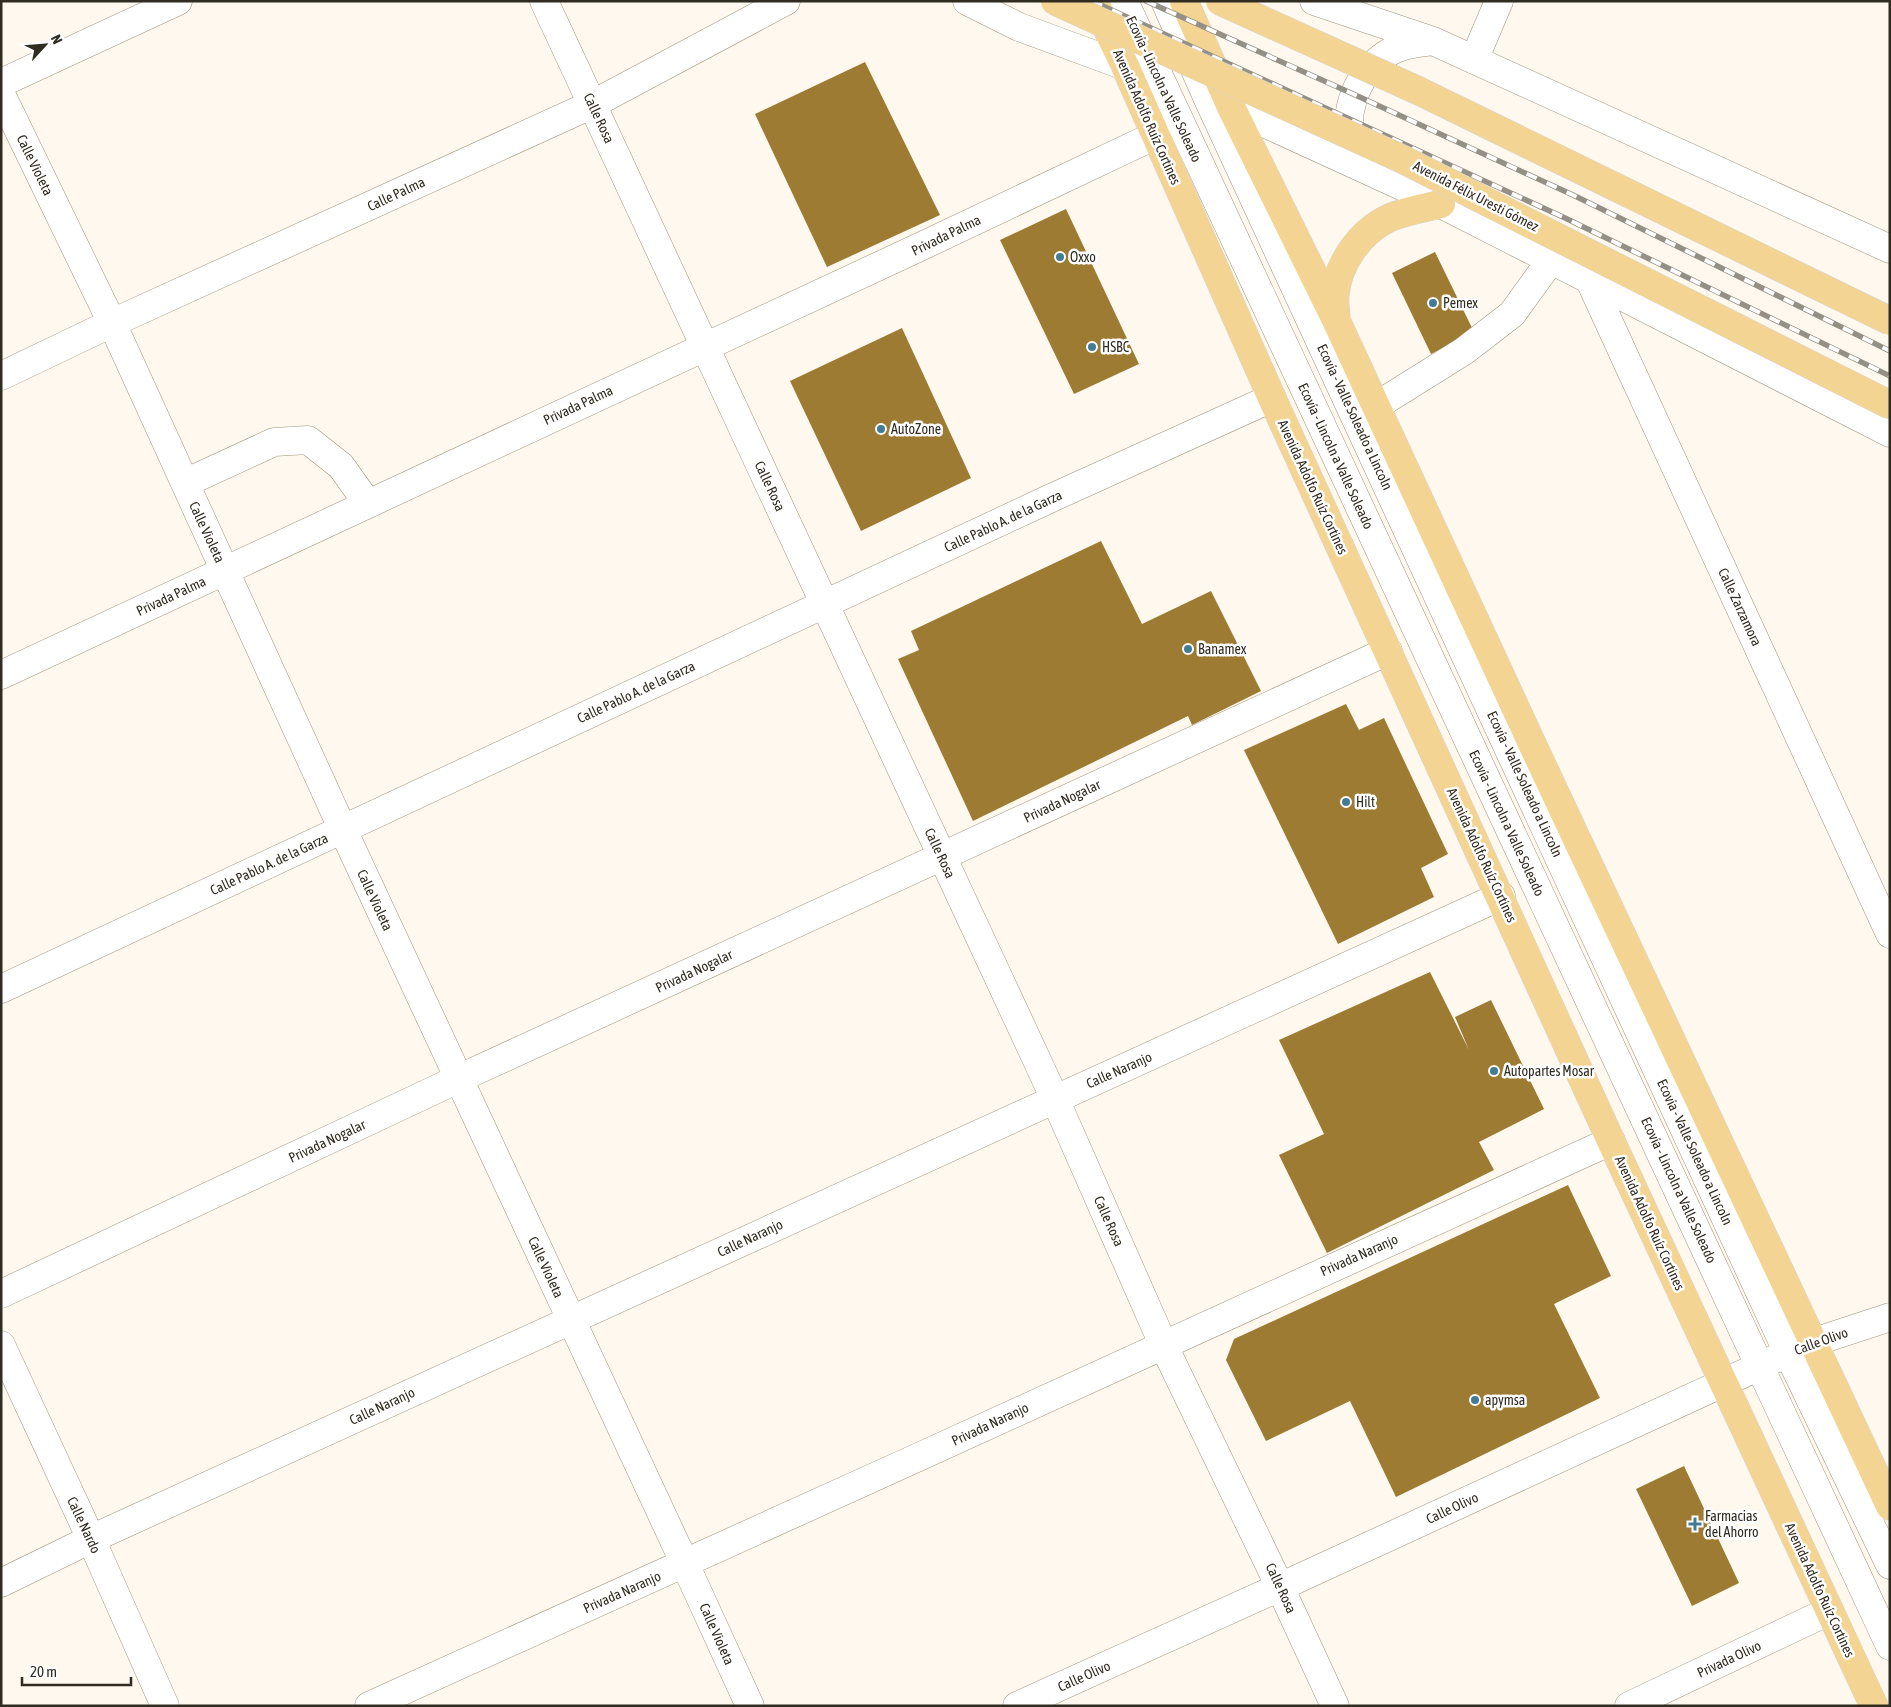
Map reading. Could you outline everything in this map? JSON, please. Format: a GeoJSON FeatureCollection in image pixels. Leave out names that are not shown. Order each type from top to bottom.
{"type":"FeatureCollection","features":[{"type":"Feature","properties":{"kind":"main road","name":"Avenida Félix Uresti Gómez"},"geometry":{"type":"LineString","coordinates":[[1055,1],[1402,158],[1890,405]]}},
{"type":"Feature","properties":{"kind":"main road","name":"Avenida Adolfo Ruíz Cortines"},"geometry":{"type":"LineString","coordinates":[[1094,1],[1156,135],[1272,398],[1501,896],[1611,1141],[1874,1706]]}},
{"type":"Feature","properties":{"kind":"main road"},"geometry":{"type":"LineString","coordinates":[[1184,1],[1219,102],[1336,320],[1535,750],[1890,1506]]}},
{"type":"Feature","properties":{"kind":"main road"},"geometry":{"type":"LineString","coordinates":[[1220,1],[1418,91],[1890,321]]}},
{"type":"Feature","properties":{"kind":"main road"},"geometry":{"type":"LineString","coordinates":[[1336,320],[1335,295],[1340,271],[1352,250],[1368,231],[1389,218],[1441,204]]}},
{"type":"Feature","properties":{"kind":"street"},"geometry":{"type":"LineString","coordinates":[[1,83],[178,1]]}},
{"type":"Feature","properties":{"kind":"street","name":"Calle Rosa"},"geometry":{"type":"LineString","coordinates":[[544,1],[826,603],[941,857],[1055,1099],[1163,1344],[1335,1706]]}},
{"type":"Feature","properties":{"kind":"street","name":"Calle Palma"},"geometry":{"type":"LineString","coordinates":[[1,376],[112,323],[593,104],[786,1]]}},
{"type":"Feature","properties":{"kind":"street"},"geometry":{"type":"LineString","coordinates":[[966,1],[1019,26],[1219,102],[1358,165],[1441,204],[1890,433]]}},
{"type":"Feature","properties":{"kind":"street","name":"Ecovía - Lincoln a Valle Soleado"},"geometry":{"type":"LineString","coordinates":[[1124,1],[1890,1646]]}},
{"type":"Feature","properties":{"kind":"street","name":"Ecovía - Valle Soleado a Lincoln"},"geometry":{"type":"LineString","coordinates":[[1165,1],[1219,102],[1788,1353],[1890,1565]]}},
{"type":"Feature","properties":{"kind":"street"},"geometry":{"type":"LineString","coordinates":[[1314,1],[1433,41],[1890,249]]}},
{"type":"Feature","properties":{"kind":"street"},"geometry":{"type":"LineString","coordinates":[[1474,60],[1499,1]]}},
{"type":"Feature","properties":{"kind":"street"},"geometry":{"type":"LineString","coordinates":[[1358,165],[1349,142],[1348,117],[1355,92],[1367,71],[1386,55],[1408,44],[1433,41]]}},
{"type":"Feature","properties":{"kind":"street","name":"Calle Violeta"},"geometry":{"type":"LineString","coordinates":[[1,94],[112,323],[458,1080],[750,1706]]}},
{"type":"Feature","properties":{"kind":"street","name":"Privada Palma"},"geometry":{"type":"LineString","coordinates":[[1,675],[704,346],[915,250],[1156,135]]}},
{"type":"Feature","properties":{"kind":"street"},"geometry":{"type":"LineString","coordinates":[[1376,406],[1464,352],[1512,314],[1551,260]]}},
{"type":"Feature","properties":{"kind":"street","name":"Calle Zarzamora"},"geometry":{"type":"LineString","coordinates":[[1590,281],[1890,934]]}},
{"type":"Feature","properties":{"kind":"street","name":"Calle Pablo A. de la Garza"},"geometry":{"type":"LineString","coordinates":[[1,989],[826,603],[1272,398]]}},
{"type":"Feature","properties":{"kind":"street"},"geometry":{"type":"LineString","coordinates":[[185,483],[274,442],[308,440],[341,466],[368,504]]}},
{"type":"Feature","properties":{"kind":"street","name":"Privada Nogalar"},"geometry":{"type":"LineString","coordinates":[[1,1294],[458,1080],[1388,651]]}},
{"type":"Feature","properties":{"kind":"street","name":"Calle Naranjo"},"geometry":{"type":"LineString","coordinates":[[1,1583],[91,1539],[1501,896]]}},
{"type":"Feature","properties":{"kind":"street","name":"Privada Naranjo"},"geometry":{"type":"LineString","coordinates":[[369,1706],[685,1564],[1611,1141]]}},
{"type":"Feature","properties":{"kind":"street","name":"Calle Olivo"},"geometry":{"type":"LineString","coordinates":[[1017,1706],[1788,1353],[1814,1342],[1890,1317]]}},
{"type":"Feature","properties":{"kind":"street","name":"Calle Nardo"},"geometry":{"type":"LineString","coordinates":[[1,1345],[91,1539],[165,1706]]}},
{"type":"Feature","properties":{"kind":"street","name":"Privada Olivo"},"geometry":{"type":"LineString","coordinates":[[1629,1706],[1829,1612]]}},
{"type":"Feature","properties":{"kind":"building"},"geometry":{"type":"Polygon","coordinates":[[[865,62],[940,215],[827,267],[755,114],[865,62]]]}},
{"type":"Feature","properties":{"kind":"building"},"geometry":{"type":"Polygon","coordinates":[[[1066,209],[1139,364],[1074,394],[1000,240],[1066,209]]]}},
{"type":"Feature","properties":{"kind":"building","name":"Pemex"},"geometry":{"type":"Polygon","coordinates":[[[1435,252],[1474,332],[1431,354],[1392,273],[1435,252]]]}},
{"type":"Feature","properties":{"kind":"building","name":"AutoZone"},"geometry":{"type":"Polygon","coordinates":[[[902,328],[971,478],[861,531],[790,381],[902,328]]]}},
{"type":"Feature","properties":{"kind":"building"},"geometry":{"type":"Polygon","coordinates":[[[1101,541],[1142,624],[1211,591],[1261,691],[1192,725],[1188,716],[973,821],[898,659],[919,650],[911,631],[1101,541]]]}},
{"type":"Feature","properties":{"kind":"building","name":"Hilt"},"geometry":{"type":"Polygon","coordinates":[[[1346,704],[1359,730],[1384,718],[1448,854],[1421,868],[1434,897],[1338,944],[1244,750],[1346,704]]]}},
{"type":"Feature","properties":{"kind":"building"},"geometry":{"type":"Polygon","coordinates":[[[1430,972],[1469,1050],[1455,1017],[1491,1000],[1544,1109],[1479,1142],[1494,1170],[1327,1253],[1279,1155],[1324,1134],[1279,1040],[1430,972]]]}},
{"type":"Feature","properties":{"kind":"building"},"geometry":{"type":"Polygon","coordinates":[[[1568,1185],[1611,1276],[1554,1304],[1600,1398],[1396,1497],[1350,1401],[1266,1441],[1226,1360],[1234,1339],[1568,1185]]]}},
{"type":"Feature","properties":{"kind":"building"},"geometry":{"type":"Polygon","coordinates":[[[1684,1466],[1739,1583],[1692,1606],[1636,1489],[1684,1466]]]}},
{"type":"Feature","properties":{"kind":"railway"},"geometry":{"type":"LineString","coordinates":[[1092,1],[1563,217],[1890,376]]}},
{"type":"Feature","properties":{"kind":"railway"},"geometry":{"type":"LineString","coordinates":[[1146,1],[1573,195],[1890,351]]}},
{"type":"Feature","properties":{"kind":"place","name":"Oxxo"},"geometry":{"type":"Point","coordinates":[1060,257]}},
{"type":"Feature","properties":{"kind":"place","name":"Pemex"},"geometry":{"type":"Point","coordinates":[1433,303]}},
{"type":"Feature","properties":{"kind":"place","name":"HSBC"},"geometry":{"type":"Point","coordinates":[1092,347]}},
{"type":"Feature","properties":{"kind":"place","name":"AutoZone"},"geometry":{"type":"Point","coordinates":[881,429]}},
{"type":"Feature","properties":{"kind":"place","name":"Banamex"},"geometry":{"type":"Point","coordinates":[1188,649]}},
{"type":"Feature","properties":{"kind":"place","name":"Hilt"},"geometry":{"type":"Point","coordinates":[1346,802]}},
{"type":"Feature","properties":{"kind":"place","name":"Autopartes Mosar"},"geometry":{"type":"Point","coordinates":[1494,1071]}},
{"type":"Feature","properties":{"kind":"place","name":"apymsa"},"geometry":{"type":"Point","coordinates":[1475,1400]}},
{"type":"Feature","properties":{"kind":"place","name":"Farmacias del Ahorro"},"geometry":{"type":"Point","coordinates":[1695,1524]}}]}
